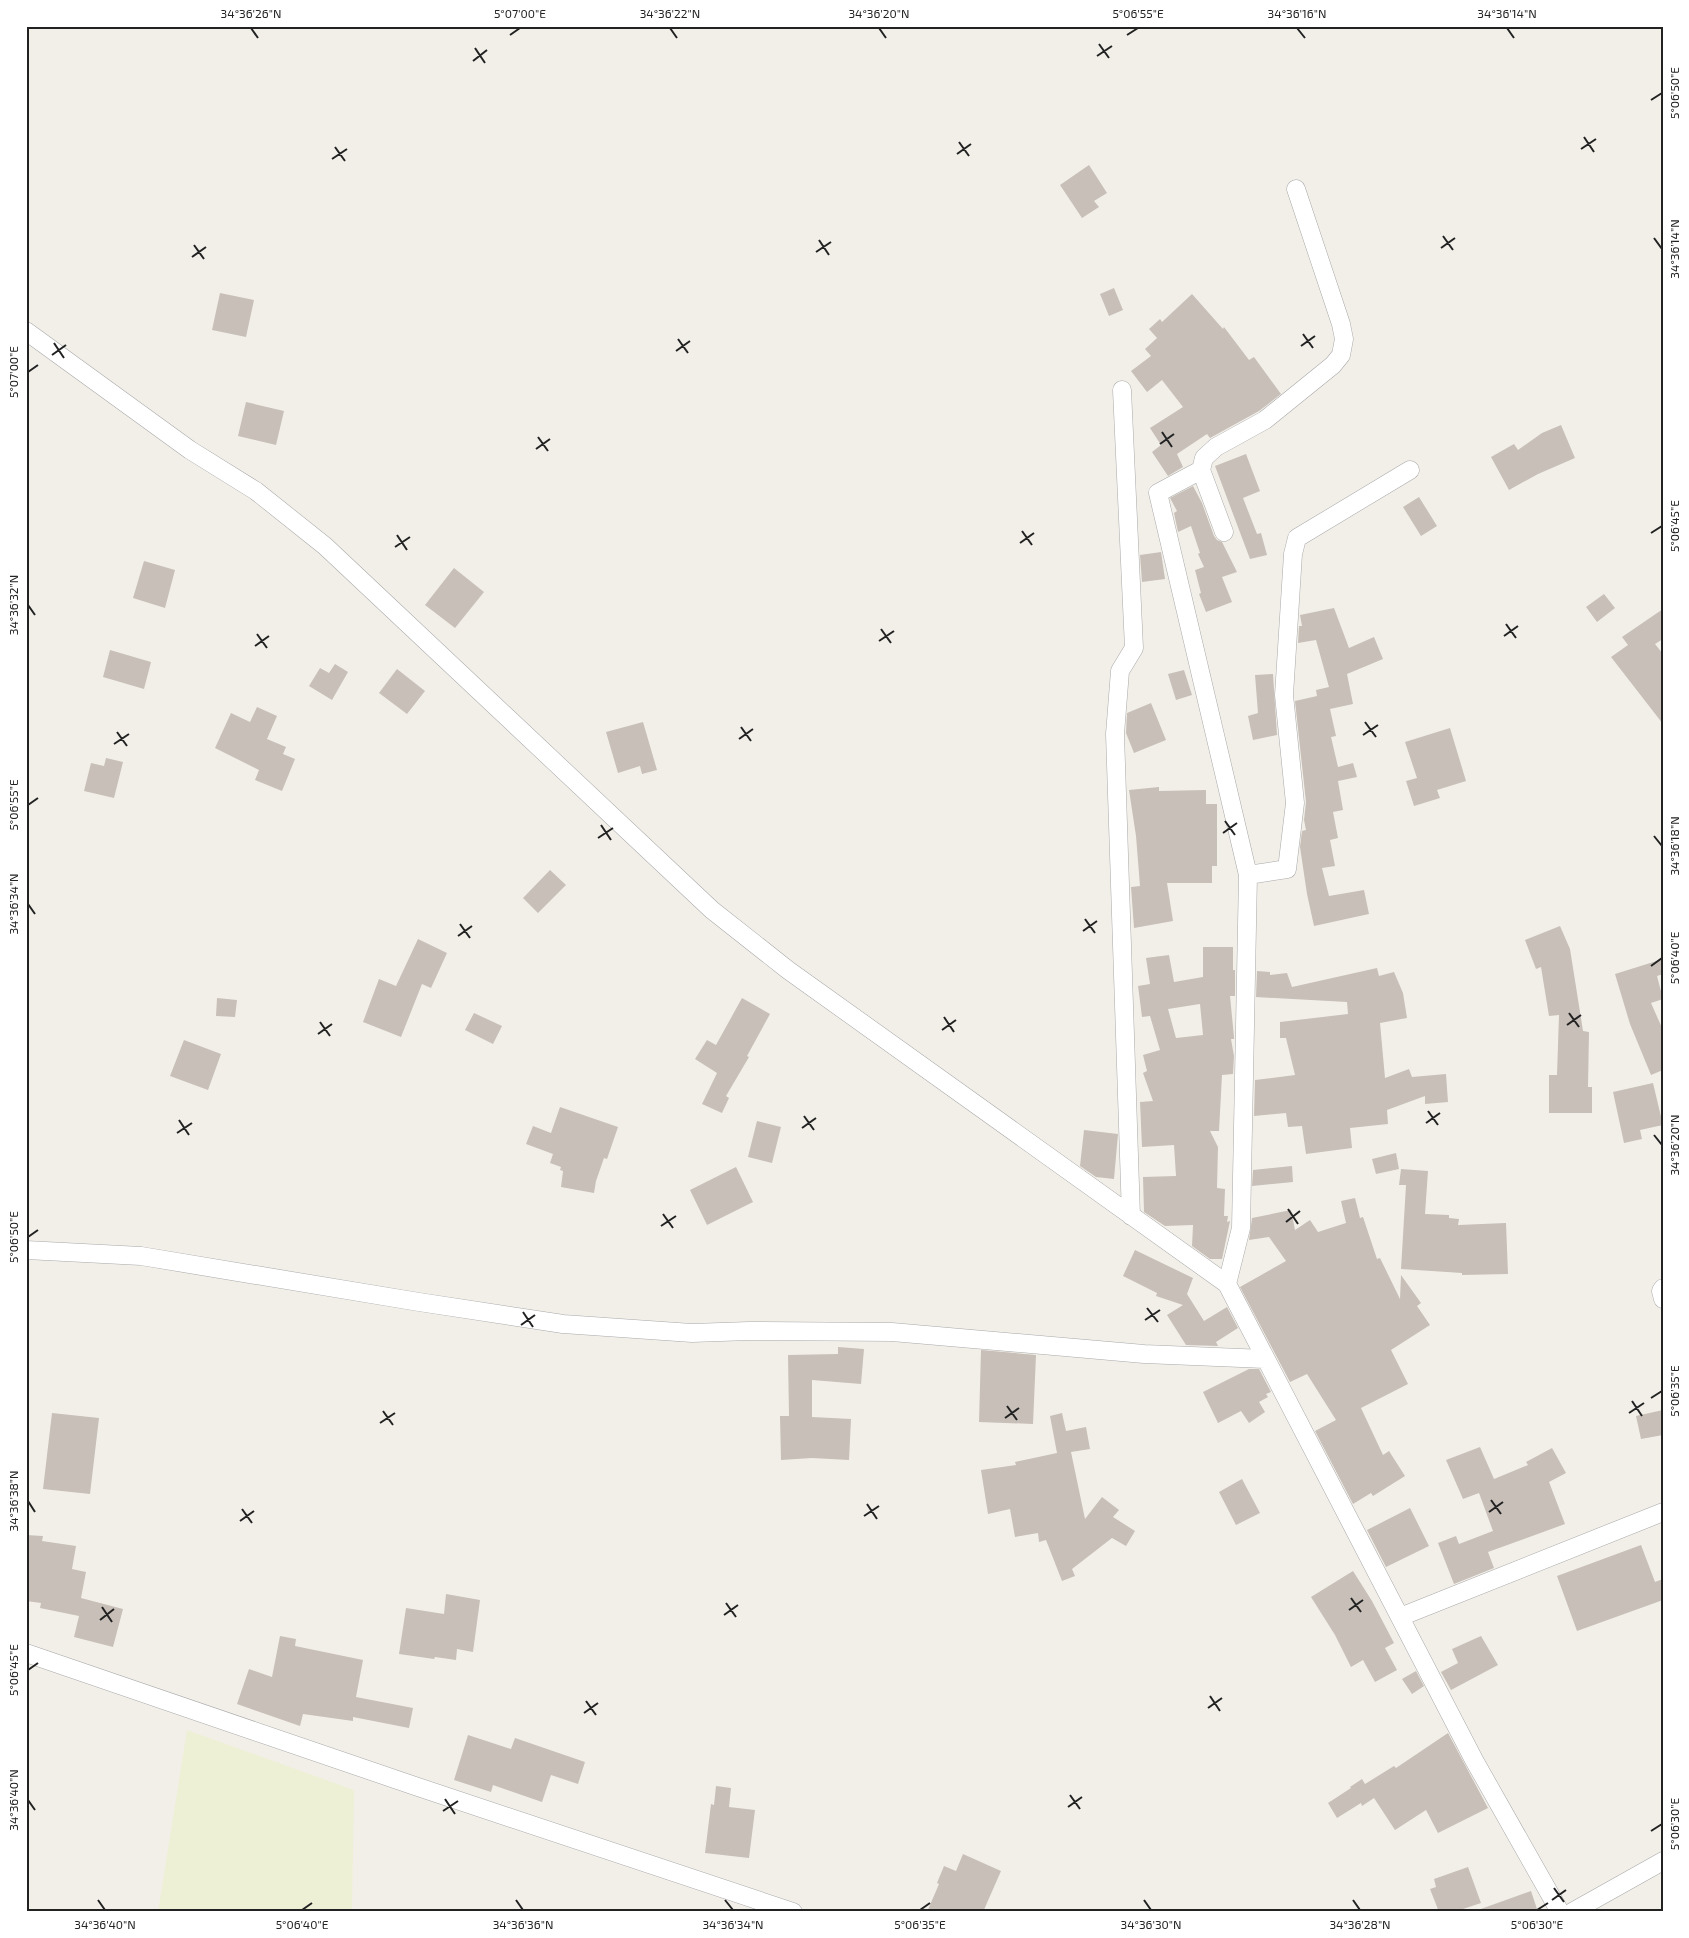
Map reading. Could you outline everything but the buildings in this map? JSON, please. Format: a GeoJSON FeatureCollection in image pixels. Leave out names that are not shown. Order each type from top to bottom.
{"type":"FeatureCollection","features":[{"type":"Feature","properties":{"kind":"street"},"geometry":{"type":"LineString","coordinates":[[1224,532],[1201,470],[1204,458],[1216,447],[1265,420],[1333,365],[1341,354],[1344,339],[1341,324],[1296,189]]}},
{"type":"Feature","properties":{"kind":"street"},"geometry":{"type":"LineString","coordinates":[[26,331],[190,450],[256,491],[325,546],[712,910],[780,964],[1227,1284],[1474,1760],[1560,1912]]}},
{"type":"Feature","properties":{"kind":"street"},"geometry":{"type":"LineString","coordinates":[[1122,390],[1134,648],[1120,671],[1115,734],[1131,1216]]}},
{"type":"Feature","properties":{"kind":"street"},"geometry":{"type":"LineString","coordinates":[[1201,470],[1158,492],[1248,875],[1241,1228],[1227,1284]]}},
{"type":"Feature","properties":{"kind":"street"},"geometry":{"type":"LineString","coordinates":[[1248,875],[1287,869],[1295,803],[1284,694],[1293,554],[1297,538],[1410,470]]}},
{"type":"Feature","properties":{"kind":"street"},"geometry":{"type":"LineString","coordinates":[[26,1250],[141,1256],[563,1324],[692,1333],[749,1331],[892,1332],[1144,1354],[1266,1359]]}},
{"type":"Feature","properties":{"kind":"street"},"geometry":{"type":"LineString","coordinates":[[1663,1288],[1661,1291],[1663,1299]]}},
{"type":"Feature","properties":{"kind":"street"},"geometry":{"type":"LineString","coordinates":[[1400,1618],[1663,1512]]}},
{"type":"Feature","properties":{"kind":"street"},"geometry":{"type":"LineString","coordinates":[[26,1653],[415,1786],[793,1912]]}},
{"type":"Feature","properties":{"kind":"street"},"geometry":{"type":"LineString","coordinates":[[1572,1912],[1663,1861]]}},
{"type":"Feature","properties":{"kind":"green space"},"geometry":{"type":"Polygon","coordinates":[[[187,1730],[354,1790],[352,1912],[158,1912],[187,1730]]]}}]}
